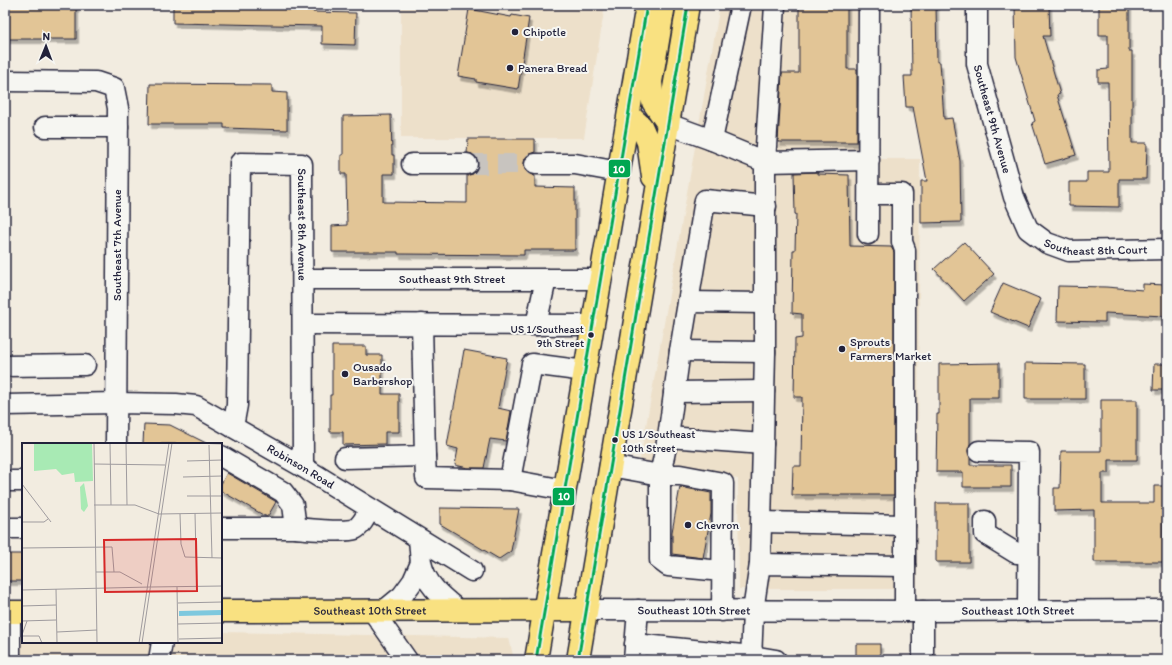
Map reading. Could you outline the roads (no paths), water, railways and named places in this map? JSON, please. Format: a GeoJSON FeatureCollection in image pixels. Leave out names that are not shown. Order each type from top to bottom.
{"type":"FeatureCollection","features":[{"type":"Feature","properties":{"kind":"main road"},"geometry":{"type":"LineString","coordinates":[[536,660],[647,5]]}},
{"type":"Feature","properties":{"kind":"main road"},"geometry":{"type":"LineString","coordinates":[[664,5],[651,82],[654,102],[668,124]]}},
{"type":"Feature","properties":{"kind":"main road"},"geometry":{"type":"LineString","coordinates":[[578,660],[688,5]]}},
{"type":"Feature","properties":{"kind":"main road"},"geometry":{"type":"LineString","coordinates":[[628,115],[641,126],[648,142],[656,196]]}},
{"type":"Feature","properties":{"kind":"main road","name":"Southeast 10th Street"},"geometry":{"type":"LineString","coordinates":[[222,611],[586,610]]}},
{"type":"Feature","properties":{"kind":"street"},"geometry":{"type":"LineString","coordinates":[[712,140],[741,5]]}},
{"type":"Feature","properties":{"kind":"street"},"geometry":{"type":"LineString","coordinates":[[752,658],[753,611],[760,564],[762,522],[765,352],[765,162],[775,5]]}},
{"type":"Feature","properties":{"kind":"street"},"geometry":{"type":"LineString","coordinates":[[868,234],[869,5]]}},
{"type":"Feature","properties":{"kind":"street","name":"Southeast 9th Avenue"},"geometry":{"type":"LineString","coordinates":[[977,5],[977,64],[1014,197],[1028,229]]}},
{"type":"Feature","properties":{"kind":"street","name":"Southeast 7th Avenue"},"geometry":{"type":"LineString","coordinates":[[5,81],[96,82],[114,88],[118,108],[116,443]]}},
{"type":"Feature","properties":{"kind":"street"},"geometry":{"type":"LineString","coordinates":[[668,124],[765,162],[869,160]]}},
{"type":"Feature","properties":{"kind":"street"},"geometry":{"type":"LineString","coordinates":[[45,127],[118,127]]}},
{"type":"Feature","properties":{"kind":"street","name":"Southeast 8th Avenue"},"geometry":{"type":"LineString","coordinates":[[237,429],[240,163],[302,164],[303,467]]}},
{"type":"Feature","properties":{"kind":"street"},"geometry":{"type":"LineString","coordinates":[[412,164],[467,164]]}},
{"type":"Feature","properties":{"kind":"street"},"geometry":{"type":"LineString","coordinates":[[535,164],[575,164],[619,172]]}},
{"type":"Feature","properties":{"kind":"street"},"geometry":{"type":"LineString","coordinates":[[869,194],[902,194],[902,242],[905,250],[905,566],[923,660]]}},
{"type":"Feature","properties":{"kind":"street"},"geometry":{"type":"LineString","coordinates":[[722,571],[668,566],[660,560],[660,475],[668,437],[680,350],[705,200],[766,206]]}},
{"type":"Feature","properties":{"kind":"street","name":"Southeast 8th Court"},"geometry":{"type":"LineString","coordinates":[[1028,229],[1047,242],[1069,251],[1167,249]]}},
{"type":"Feature","properties":{"kind":"street","name":"Southeast 9th Street"},"geometry":{"type":"LineString","coordinates":[[303,279],[601,279]]}},
{"type":"Feature","properties":{"kind":"street"},"geometry":{"type":"LineString","coordinates":[[536,325],[546,279]]}},
{"type":"Feature","properties":{"kind":"street"},"geometry":{"type":"LineString","coordinates":[[688,302],[765,303]]}},
{"type":"Feature","properties":{"kind":"street"},"geometry":{"type":"LineString","coordinates":[[303,324],[592,326]]}},
{"type":"Feature","properties":{"kind":"street"},"geometry":{"type":"LineString","coordinates":[[422,324],[426,478],[510,480],[565,490]]}},
{"type":"Feature","properties":{"kind":"street"},"geometry":{"type":"LineString","coordinates":[[680,350],[765,352]]}},
{"type":"Feature","properties":{"kind":"street"},"geometry":{"type":"LineString","coordinates":[[510,480],[532,364],[585,371]]}},
{"type":"Feature","properties":{"kind":"street"},"geometry":{"type":"LineString","coordinates":[[5,366],[85,365]]}},
{"type":"Feature","properties":{"kind":"street"},"geometry":{"type":"LineString","coordinates":[[674,392],[764,391]]}},
{"type":"Feature","properties":{"kind":"street"},"geometry":{"type":"LineString","coordinates":[[5,405],[116,403]]}},
{"type":"Feature","properties":{"kind":"street","name":"Robinson Road"},"geometry":{"type":"LineString","coordinates":[[116,403],[176,404],[196,406],[303,467],[419,540],[472,571]]}},
{"type":"Feature","properties":{"kind":"street"},"geometry":{"type":"LineString","coordinates":[[222,454],[237,429]]}},
{"type":"Feature","properties":{"kind":"street"},"geometry":{"type":"LineString","coordinates":[[668,437],[763,444]]}},
{"type":"Feature","properties":{"kind":"street"},"geometry":{"type":"LineString","coordinates":[[979,451],[1029,452],[1028,611]]}},
{"type":"Feature","properties":{"kind":"street"},"geometry":{"type":"LineString","coordinates":[[345,458],[425,456]]}},
{"type":"Feature","properties":{"kind":"street"},"geometry":{"type":"LineString","coordinates":[[222,457],[283,492],[292,505],[296,528]]}},
{"type":"Feature","properties":{"kind":"street"},"geometry":{"type":"LineString","coordinates":[[610,466],[660,475],[680,475],[723,483],[722,611]]}},
{"type":"Feature","properties":{"kind":"street"},"geometry":{"type":"LineString","coordinates":[[5,481],[22,481]]}},
{"type":"Feature","properties":{"kind":"street"},"geometry":{"type":"LineString","coordinates":[[222,528],[354,529],[361,524],[370,509]]}},
{"type":"Feature","properties":{"kind":"street"},"geometry":{"type":"LineString","coordinates":[[985,521],[985,534],[1016,553],[1028,552]]}},
{"type":"Feature","properties":{"kind":"street"},"geometry":{"type":"LineString","coordinates":[[762,522],[905,526]]}},
{"type":"Feature","properties":{"kind":"street"},"geometry":{"type":"LineString","coordinates":[[5,528],[22,528]]}},
{"type":"Feature","properties":{"kind":"street"},"geometry":{"type":"LineString","coordinates":[[419,540],[421,563],[427,579],[438,594],[458,610]]}},
{"type":"Feature","properties":{"kind":"street"},"geometry":{"type":"LineString","coordinates":[[407,660],[379,610],[402,596],[413,581],[421,563]]}},
{"type":"Feature","properties":{"kind":"street"},"geometry":{"type":"LineString","coordinates":[[760,564],[905,566]]}},
{"type":"Feature","properties":{"kind":"street","name":"Southeast 10th Street"},"geometry":{"type":"LineString","coordinates":[[586,610],[1167,610]]}},
{"type":"Feature","properties":{"kind":"street"},"geometry":{"type":"LineString","coordinates":[[638,610],[634,652],[776,660]]}},
{"type":"Feature","properties":{"kind":"street"},"geometry":{"type":"LineString","coordinates":[[10,660],[13,612]]}},
{"type":"Feature","properties":{"kind":"street"},"geometry":{"type":"LineString","coordinates":[[160,660],[162,643]]}},
{"type":"Feature","properties":{"kind":"tunnel"},"geometry":{"type":"LineString","coordinates":[[467,164],[535,164]]}},
{"type":"Feature","properties":{"kind":"place","name":"Chipotle"},"geometry":{"type":"Point","coordinates":[515,32]}},
{"type":"Feature","properties":{"kind":"place","name":"Panera Bread"},"geometry":{"type":"Point","coordinates":[510,68]}},
{"type":"Feature","properties":{"kind":"place","name":"US 1/Southeast 9th Street"},"geometry":{"type":"Point","coordinates":[591,335]}},
{"type":"Feature","properties":{"kind":"place","name":"Sprouts Farmers Market"},"geometry":{"type":"Point","coordinates":[842,349]}},
{"type":"Feature","properties":{"kind":"place","name":"Ousado Barbershop"},"geometry":{"type":"Point","coordinates":[345,374]}},
{"type":"Feature","properties":{"kind":"place","name":"US 1/Southeast 10th Street"},"geometry":{"type":"Point","coordinates":[615,440]}},
{"type":"Feature","properties":{"kind":"place","name":"Chevron"},"geometry":{"type":"Point","coordinates":[688,525]}}]}
